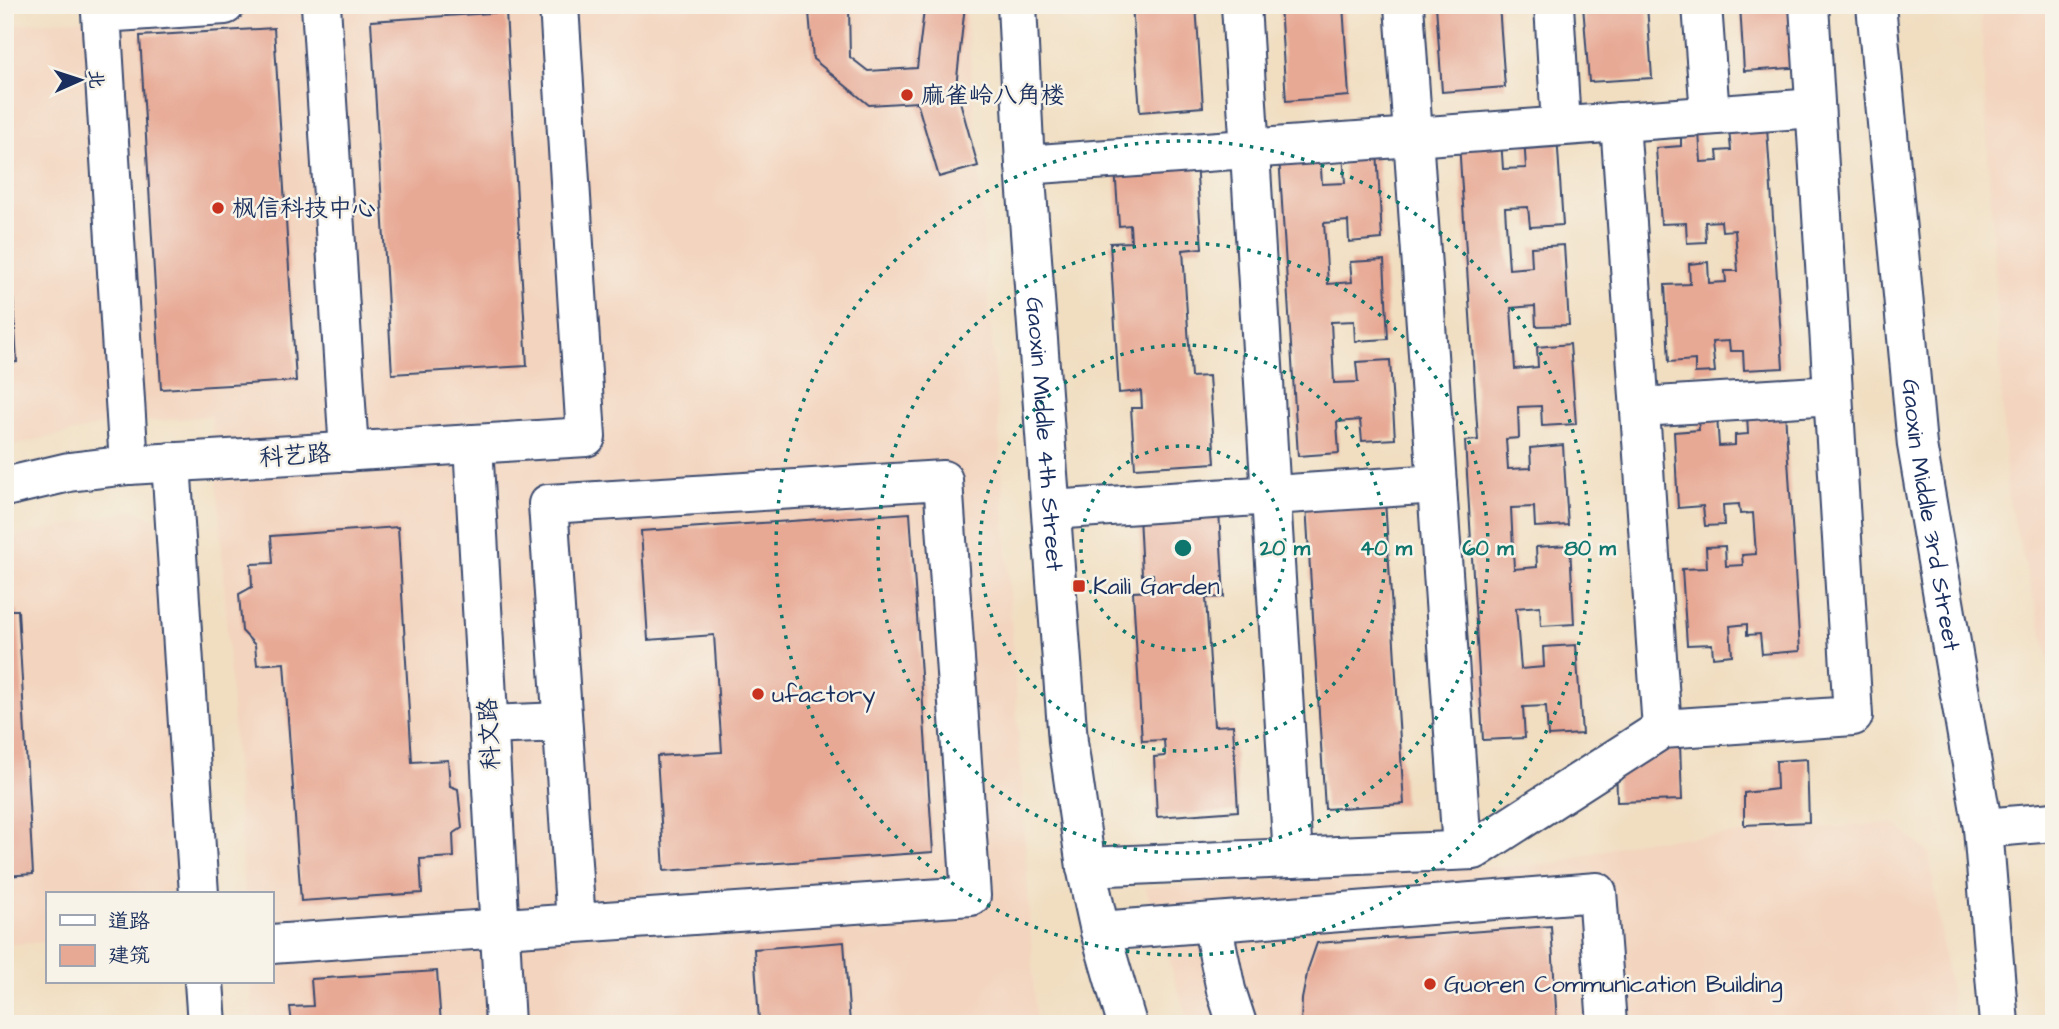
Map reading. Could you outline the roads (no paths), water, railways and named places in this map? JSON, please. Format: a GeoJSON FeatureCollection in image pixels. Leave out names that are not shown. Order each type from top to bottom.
{"type":"FeatureCollection","features":[{"type":"Feature","properties":{"kind":"street"},"geometry":{"type":"LineString","coordinates":[[129,465],[101,13],[225,5]]}},
{"type":"Feature","properties":{"kind":"street"},"geometry":{"type":"LineString","coordinates":[[321,5],[349,452]]}},
{"type":"Feature","properties":{"kind":"street","name":"科艺路"},"geometry":{"type":"LineString","coordinates":[[5,487],[69,472],[129,465],[586,437],[559,5]]}},
{"type":"Feature","properties":{"kind":"street","name":"Gaoxin Middle 4th Street"},"geometry":{"type":"LineString","coordinates":[[1017,5],[1025,165],[1068,742],[1086,867],[1100,931],[1127,1024]]}},
{"type":"Feature","properties":{"kind":"street"},"geometry":{"type":"LineString","coordinates":[[1241,5],[1293,858]]}},
{"type":"Feature","properties":{"kind":"street"},"geometry":{"type":"LineString","coordinates":[[1404,5],[1462,849]]}},
{"type":"Feature","properties":{"kind":"street"},"geometry":{"type":"LineString","coordinates":[[1554,5],[1561,126]]}},
{"type":"Feature","properties":{"kind":"street"},"geometry":{"type":"LineString","coordinates":[[1702,5],[1710,115]]}},
{"type":"Feature","properties":{"kind":"street"},"geometry":{"type":"LineString","coordinates":[[1086,867],[1474,850],[1662,729],[1853,716],[1809,5]]}},
{"type":"Feature","properties":{"kind":"street","name":"Gaoxin Middle 3rd Street"},"geometry":{"type":"LineString","coordinates":[[1876,5],[1917,445],[1983,828],[1999,1024]]}},
{"type":"Feature","properties":{"kind":"street"},"geometry":{"type":"LineString","coordinates":[[1025,165],[1815,108]]}},
{"type":"Feature","properties":{"kind":"street"},"geometry":{"type":"LineString","coordinates":[[1620,122],[1662,729]]}},
{"type":"Feature","properties":{"kind":"street"},"geometry":{"type":"LineString","coordinates":[[1641,407],[1833,394]]}},
{"type":"Feature","properties":{"kind":"street","name":"科文路"},"geometry":{"type":"LineString","coordinates":[[473,444],[505,1024]]}},
{"type":"Feature","properties":{"kind":"street"},"geometry":{"type":"LineString","coordinates":[[171,462],[199,892]]}},
{"type":"Feature","properties":{"kind":"street"},"geometry":{"type":"LineString","coordinates":[[273,944],[576,923],[971,895],[943,480],[548,504],[576,923]]}},
{"type":"Feature","properties":{"kind":"street"},"geometry":{"type":"LineString","coordinates":[[1051,510],[1437,484]]}},
{"type":"Feature","properties":{"kind":"street"},"geometry":{"type":"LineString","coordinates":[[488,725],[562,722]]}},
{"type":"Feature","properties":{"kind":"street"},"geometry":{"type":"LineString","coordinates":[[1983,828],[2054,822]]}},
{"type":"Feature","properties":{"kind":"street"},"geometry":{"type":"LineString","coordinates":[[1100,931],[1597,892],[1607,1024]]}},
{"type":"Feature","properties":{"kind":"street"},"geometry":{"type":"LineString","coordinates":[[1212,923],[1226,990],[1237,1024]]}},
{"type":"Feature","properties":{"kind":"street"},"geometry":{"type":"LineString","coordinates":[[204,984],[207,1024]]}},
{"type":"Feature","properties":{"kind":"place","name":"麻雀岭八角楼"},"geometry":{"type":"Point","coordinates":[907,95]}},
{"type":"Feature","properties":{"kind":"place","name":"枫信科技中心"},"geometry":{"type":"Point","coordinates":[218,208]}},
{"type":"Feature","properties":{"kind":"place","name":"Kaili Garden"},"geometry":{"type":"Point","coordinates":[1079,586]}},
{"type":"Feature","properties":{"kind":"place","name":"ufactory"},"geometry":{"type":"Point","coordinates":[758,694]}},
{"type":"Feature","properties":{"kind":"place","name":"Guoren Communication Building"},"geometry":{"type":"Point","coordinates":[1430,984]}}]}
